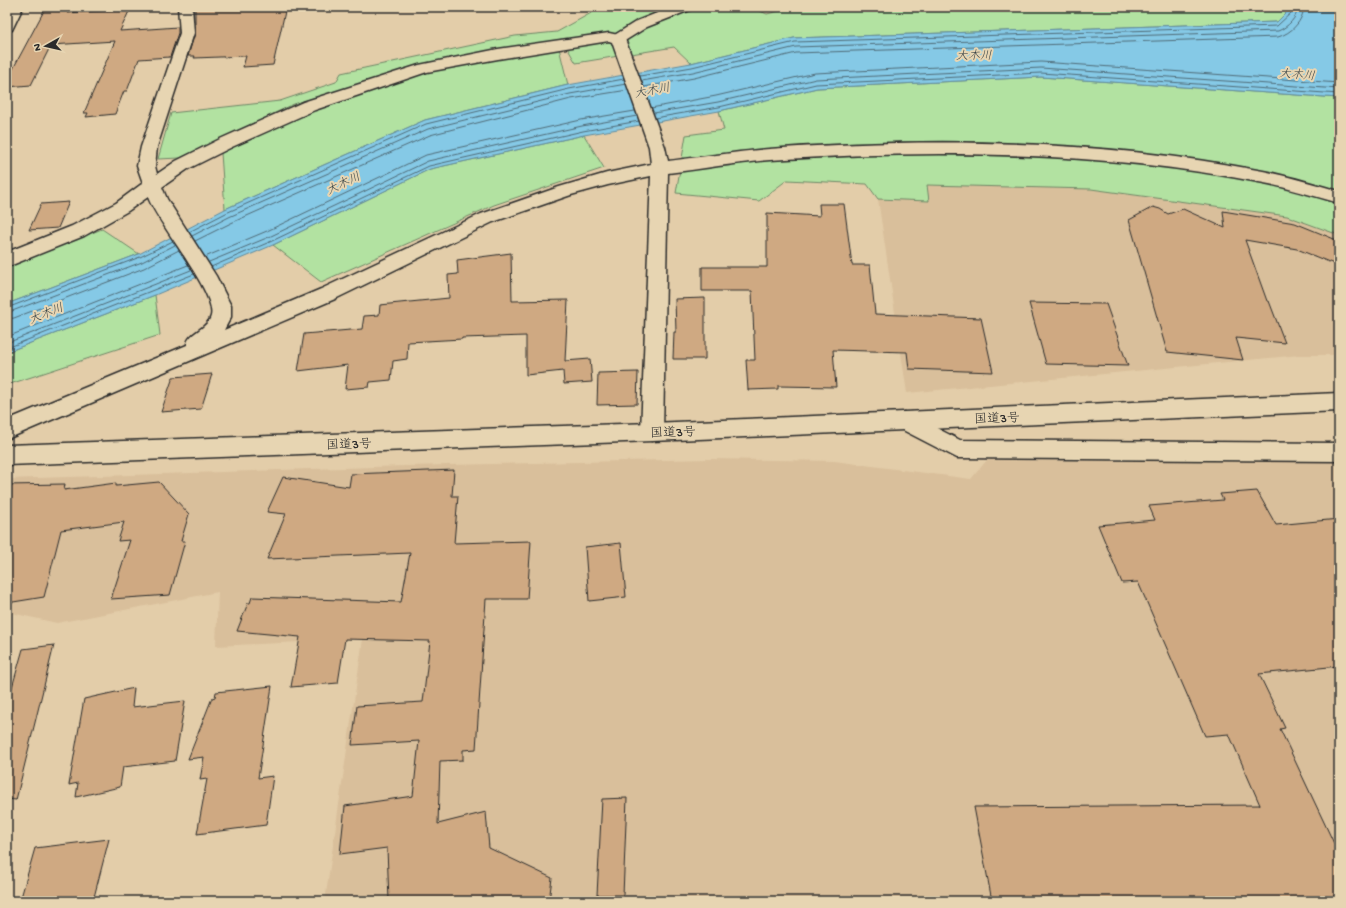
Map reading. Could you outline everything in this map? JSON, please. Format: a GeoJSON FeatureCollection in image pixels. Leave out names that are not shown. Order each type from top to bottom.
{"type":"FeatureCollection","features":[{"type":"Feature","properties":{"kind":"main road"},"geometry":{"type":"LineString","coordinates":[[7,27],[16,7]]}},
{"type":"Feature","properties":{"kind":"main road"},"geometry":{"type":"LineString","coordinates":[[180,356],[212,332],[221,316],[221,306],[209,281],[156,192],[146,166],[149,146],[187,33],[185,7]]}},
{"type":"Feature","properties":{"kind":"main road"},"geometry":{"type":"LineString","coordinates":[[7,260],[78,231],[122,207],[156,192],[182,165],[226,143],[308,106],[424,68],[582,40],[608,37],[618,39],[642,24],[685,7]]}},
{"type":"Feature","properties":{"kind":"main road"},"geometry":{"type":"LineString","coordinates":[[618,39],[657,147],[660,168],[652,432]]}},
{"type":"Feature","properties":{"kind":"main road"},"geometry":{"type":"LineString","coordinates":[[7,430],[328,294],[487,218],[565,191],[607,179],[660,168],[768,155],[943,148],[1007,149],[1120,157],[1193,165],[1265,177],[1339,197]]}},
{"type":"Feature","properties":{"kind":"main road","name":"国道3号"},"geometry":{"type":"LineString","coordinates":[[7,455],[652,432],[1339,402]]}},
{"type":"Feature","properties":{"kind":"main road"},"geometry":{"type":"LineString","coordinates":[[905,421],[957,449],[1339,452]]}},
{"type":"Feature","properties":{"kind":"shaded area"},"geometry":{"type":"Polygon","coordinates":[[[927,185],[1091,189],[1287,216],[1339,235],[1339,355],[1300,355],[907,393],[878,199],[928,201],[927,185]]]}},
{"type":"Feature","properties":{"kind":"shaded area"},"geometry":{"type":"Polygon","coordinates":[[[710,459],[834,461],[971,479],[987,460],[1339,462],[1339,901],[325,901],[363,639],[216,646],[218,592],[57,623],[7,612],[7,479],[406,466],[710,459]]]}},
{"type":"Feature","properties":{"kind":"green space"},"geometry":{"type":"Polygon","coordinates":[[[589,7],[751,7],[767,14],[795,7],[1288,7],[1290,10],[1277,22],[794,38],[691,63],[674,47],[576,63],[562,39],[430,63],[294,104],[180,158],[158,159],[171,113],[280,101],[336,82],[341,73],[515,36],[557,32],[593,12],[589,7]]]}},
{"type":"Feature","properties":{"kind":"green space"},"geometry":{"type":"Polygon","coordinates":[[[559,48],[568,85],[425,120],[225,209],[221,153],[314,108],[429,69],[559,48]]]}},
{"type":"Feature","properties":{"kind":"green space"},"geometry":{"type":"Polygon","coordinates":[[[1041,77],[1339,98],[1339,235],[1287,216],[1091,189],[927,185],[929,201],[878,199],[867,184],[787,180],[759,201],[676,193],[686,135],[724,130],[719,111],[817,88],[1041,77]]]}},
{"type":"Feature","properties":{"kind":"green space"},"geometry":{"type":"Polygon","coordinates":[[[584,135],[604,168],[494,205],[321,282],[273,245],[430,169],[584,135]]]}},
{"type":"Feature","properties":{"kind":"green space"},"geometry":{"type":"Polygon","coordinates":[[[102,229],[139,254],[7,304],[7,266],[102,229]]]}},
{"type":"Feature","properties":{"kind":"green space"},"geometry":{"type":"Polygon","coordinates":[[[155,295],[160,335],[7,385],[7,352],[155,295]]]}},
{"type":"Feature","properties":{"kind":"water","name":"大木川"},"geometry":{"type":"Polygon","coordinates":[[[1288,7],[1339,7],[1339,98],[1041,77],[817,88],[719,111],[584,135],[430,169],[273,245],[155,295],[7,352],[7,304],[139,254],[225,209],[425,120],[568,85],[691,63],[794,38],[1277,22],[1289,10],[1288,7]]]}},
{"type":"Feature","properties":{"kind":"building"},"geometry":{"type":"Polygon","coordinates":[[[46,7],[59,7],[68,12],[67,13],[130,9],[120,31],[178,27],[178,33],[170,57],[139,59],[127,91],[124,91],[115,114],[86,117],[88,113],[84,113],[115,41],[51,45],[31,85],[7,87],[7,80],[46,7]]]}},
{"type":"Feature","properties":{"kind":"building"},"geometry":{"type":"Polygon","coordinates":[[[195,7],[286,7],[273,65],[243,67],[246,56],[194,58],[195,56],[188,56],[195,33],[195,7]]]}},
{"type":"Feature","properties":{"kind":"building"},"geometry":{"type":"Polygon","coordinates":[[[69,202],[58,228],[29,230],[41,204],[69,202]]]}},
{"type":"Feature","properties":{"kind":"building"},"geometry":{"type":"Polygon","coordinates":[[[819,204],[844,204],[852,265],[870,265],[875,314],[981,318],[993,372],[909,369],[907,352],[833,350],[836,387],[778,386],[778,389],[748,390],[746,360],[755,360],[752,291],[702,291],[702,267],[767,267],[767,213],[820,216],[819,204]]]}},
{"type":"Feature","properties":{"kind":"building"},"geometry":{"type":"Polygon","coordinates":[[[1153,207],[1168,214],[1183,209],[1225,228],[1223,211],[1295,223],[1339,241],[1339,266],[1297,249],[1245,240],[1267,301],[1269,301],[1285,343],[1236,338],[1243,360],[1167,352],[1129,220],[1153,207]]]}},
{"type":"Feature","properties":{"kind":"building"},"geometry":{"type":"Polygon","coordinates":[[[511,253],[512,301],[568,300],[565,361],[590,359],[592,382],[564,384],[563,371],[526,375],[526,336],[462,338],[408,342],[407,359],[393,361],[391,380],[370,382],[369,387],[345,389],[348,365],[298,371],[304,334],[362,329],[364,316],[379,315],[380,305],[449,298],[448,275],[458,274],[457,260],[511,253]]]}},
{"type":"Feature","properties":{"kind":"building"},"geometry":{"type":"Polygon","coordinates":[[[705,298],[705,359],[673,359],[674,332],[676,332],[675,299],[705,298]]]}},
{"type":"Feature","properties":{"kind":"building"},"geometry":{"type":"Polygon","coordinates":[[[1029,303],[1106,304],[1128,366],[1046,364],[1029,303]]]}},
{"type":"Feature","properties":{"kind":"building"},"geometry":{"type":"Polygon","coordinates":[[[638,372],[637,404],[597,405],[598,373],[638,372]]]}},
{"type":"Feature","properties":{"kind":"building"},"geometry":{"type":"Polygon","coordinates":[[[212,374],[201,409],[161,412],[173,377],[212,374]]]}},
{"type":"Feature","properties":{"kind":"building"},"geometry":{"type":"Polygon","coordinates":[[[454,470],[452,496],[458,496],[454,543],[531,541],[527,599],[486,599],[476,749],[463,750],[463,760],[440,761],[438,824],[486,812],[489,848],[552,878],[549,901],[389,901],[387,848],[340,854],[345,806],[413,796],[419,741],[352,745],[357,706],[423,702],[430,641],[345,639],[338,683],[291,687],[300,637],[237,631],[248,603],[250,603],[252,597],[401,602],[410,553],[267,559],[286,514],[267,512],[283,477],[349,487],[351,474],[454,470]]]}},
{"type":"Feature","properties":{"kind":"building"},"geometry":{"type":"Polygon","coordinates":[[[159,482],[189,514],[181,541],[185,541],[170,595],[111,599],[130,540],[118,541],[124,522],[61,530],[44,597],[7,603],[7,485],[65,484],[64,490],[116,483],[116,486],[159,482]]]}},
{"type":"Feature","properties":{"kind":"building"},"geometry":{"type":"Polygon","coordinates":[[[1257,491],[1276,525],[1339,519],[1339,666],[1259,674],[1285,728],[1280,729],[1339,854],[1339,901],[992,901],[974,807],[1260,805],[1229,734],[1205,736],[1138,582],[1122,583],[1098,525],[1155,520],[1149,506],[1223,500],[1220,494],[1257,491]]]}},
{"type":"Feature","properties":{"kind":"building"},"geometry":{"type":"Polygon","coordinates":[[[621,543],[626,597],[589,601],[585,547],[621,543]]]}},
{"type":"Feature","properties":{"kind":"building"},"geometry":{"type":"Polygon","coordinates":[[[54,645],[16,800],[7,799],[7,705],[23,649],[54,645]]]}},
{"type":"Feature","properties":{"kind":"building"},"geometry":{"type":"Polygon","coordinates":[[[272,686],[258,778],[273,776],[266,825],[197,834],[207,779],[200,780],[204,757],[188,759],[212,698],[215,697],[216,692],[272,686]]]}},
{"type":"Feature","properties":{"kind":"building"},"geometry":{"type":"Polygon","coordinates":[[[134,688],[132,707],[185,701],[175,761],[123,767],[120,787],[76,797],[78,783],[69,785],[84,699],[134,688]]]}},
{"type":"Feature","properties":{"kind":"building"},"geometry":{"type":"Polygon","coordinates":[[[627,798],[623,895],[597,895],[602,799],[627,798]]]}},
{"type":"Feature","properties":{"kind":"building"},"geometry":{"type":"Polygon","coordinates":[[[109,839],[93,901],[20,901],[35,848],[109,839]]]}}]}
